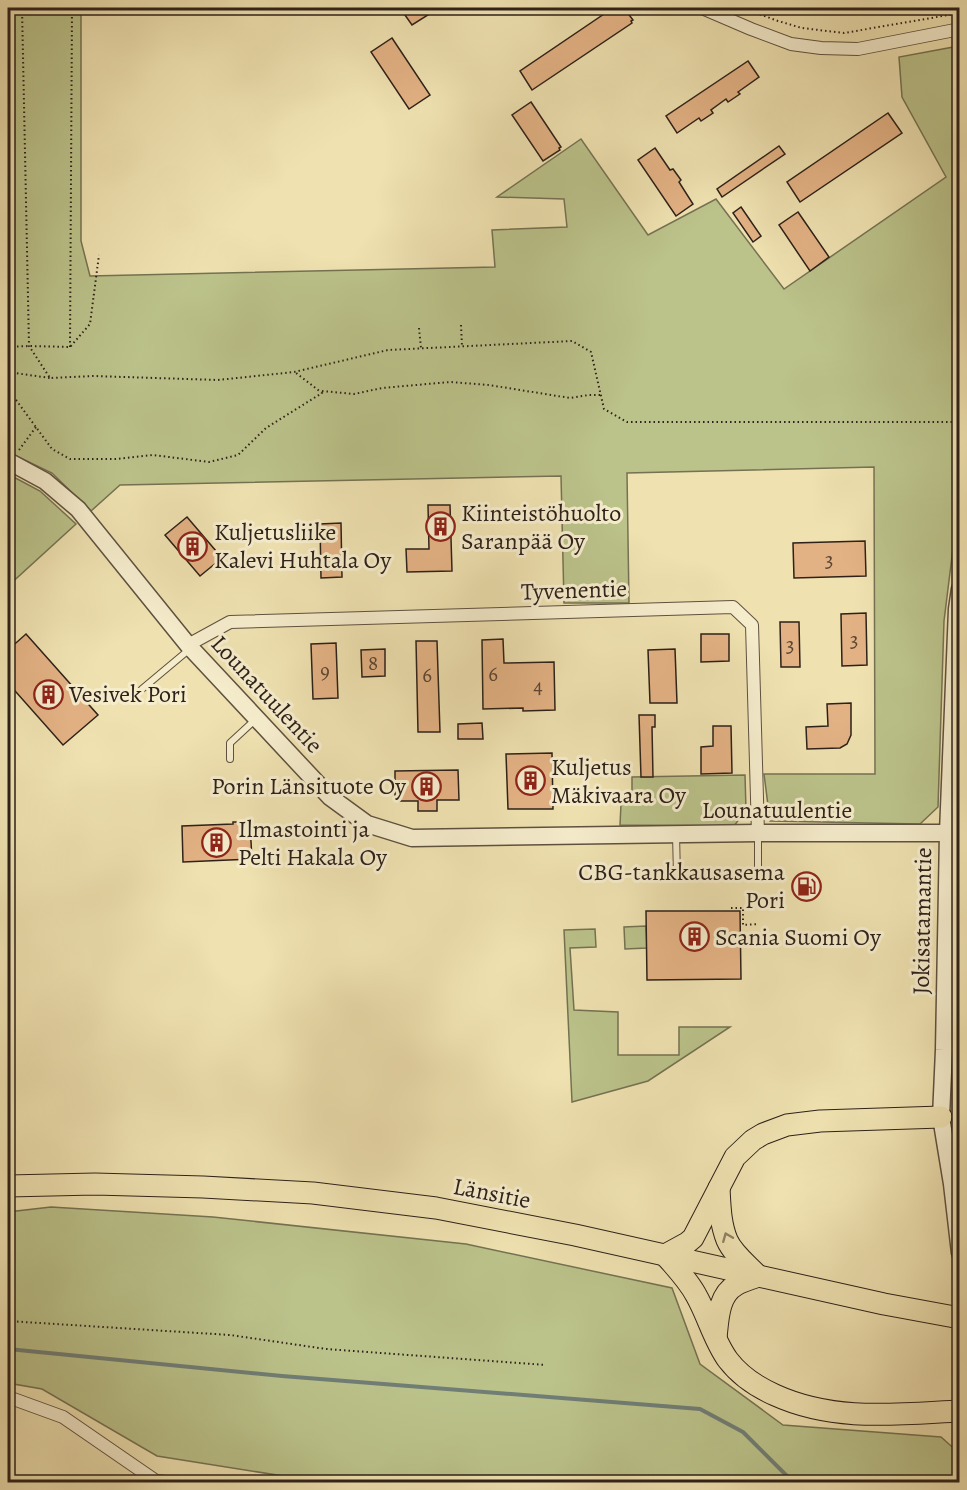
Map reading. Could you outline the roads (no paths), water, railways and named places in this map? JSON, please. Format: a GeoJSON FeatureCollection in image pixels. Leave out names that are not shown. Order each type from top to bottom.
{"type":"FeatureCollection","features":[{"type":"Feature","properties":{"kind":"highway"},"geometry":{"type":"LineString","coordinates":[[941,1118],[820,1121],[774,1129],[743,1148],[732,1164],[693,1238],[687,1244],[665,1255],[696,1294],[730,1362],[746,1380],[768,1392],[801,1405],[839,1413],[875,1415],[960,1411]]}},
{"type":"Feature","properties":{"kind":"highway","name":"Länsitie"},"geometry":{"type":"LineString","coordinates":[[8,1186],[94,1184],[203,1187],[313,1193],[436,1208],[960,1318]]}},
{"type":"Feature","properties":{"kind":"highway"},"geometry":{"type":"LineString","coordinates":[[716,1338],[719,1311],[726,1294],[736,1284],[758,1276],[733,1250],[727,1240],[720,1210],[719,1188]]}},
{"type":"Feature","properties":{"kind":"street"},"geometry":{"type":"LineString","coordinates":[[702,8],[791,44],[821,48],[858,49],[960,29]]}},
{"type":"Feature","properties":{"kind":"street","name":"Lounatuulentie"},"geometry":{"type":"LineString","coordinates":[[11,463],[45,481],[78,509],[190,646],[330,797],[367,824],[412,838],[948,833]]}},
{"type":"Feature","properties":{"kind":"street","name":"Jokisatamantie"},"geometry":{"type":"LineString","coordinates":[[960,590],[957,609],[948,833],[941,1118],[960,1253]]}},
{"type":"Feature","properties":{"kind":"street","name":"Tyvenentie"},"geometry":{"type":"LineString","coordinates":[[190,646],[230,622],[733,607],[753,625],[758,833]]}},
{"type":"Feature","properties":{"kind":"street"},"geometry":{"type":"LineString","coordinates":[[8,1397],[63,1418],[156,1481],[166,1482]]}},
{"type":"Feature","properties":{"kind":"lane"},"geometry":{"type":"LineString","coordinates":[[142,689],[190,646]]}},
{"type":"Feature","properties":{"kind":"lane"},"geometry":{"type":"LineString","coordinates":[[230,759],[230,742],[257,718]]}},
{"type":"Feature","properties":{"kind":"lane"},"geometry":{"type":"LineString","coordinates":[[758,833],[758,877]]}},
{"type":"Feature","properties":{"kind":"lane"},"geometry":{"type":"LineString","coordinates":[[676,834],[677,876]]}},
{"type":"Feature","properties":{"kind":"waterway"},"geometry":{"type":"LineString","coordinates":[[8,1349],[282,1376],[700,1409],[743,1432],[793,1482]]}},
{"type":"Feature","properties":{"kind":"place","name":"Kiinteistöhuolto Saranpää Oy"},"geometry":{"type":"Point","coordinates":[440,527]}},
{"type":"Feature","properties":{"kind":"place","name":"Kuljetusliike Kalevi Huhtala Oy"},"geometry":{"type":"Point","coordinates":[193,546]}},
{"type":"Feature","properties":{"kind":"place","name":"Vesivek Pori"},"geometry":{"type":"Point","coordinates":[48,694]}},
{"type":"Feature","properties":{"kind":"place","name":"Kuljetus Mäkivaara Oy"},"geometry":{"type":"Point","coordinates":[530,781]}},
{"type":"Feature","properties":{"kind":"place","name":"Porin Länsituote Oy"},"geometry":{"type":"Point","coordinates":[427,786]}},
{"type":"Feature","properties":{"kind":"place","name":"Ilmastointi ja Pelti Hakala Oy"},"geometry":{"type":"Point","coordinates":[217,843]}},
{"type":"Feature","properties":{"kind":"place","name":"CBG-tankkausasema Pori"},"geometry":{"type":"Point","coordinates":[806,886]}},
{"type":"Feature","properties":{"kind":"place","name":"Scania Suomi Oy"},"geometry":{"type":"Point","coordinates":[694,937]}}]}
